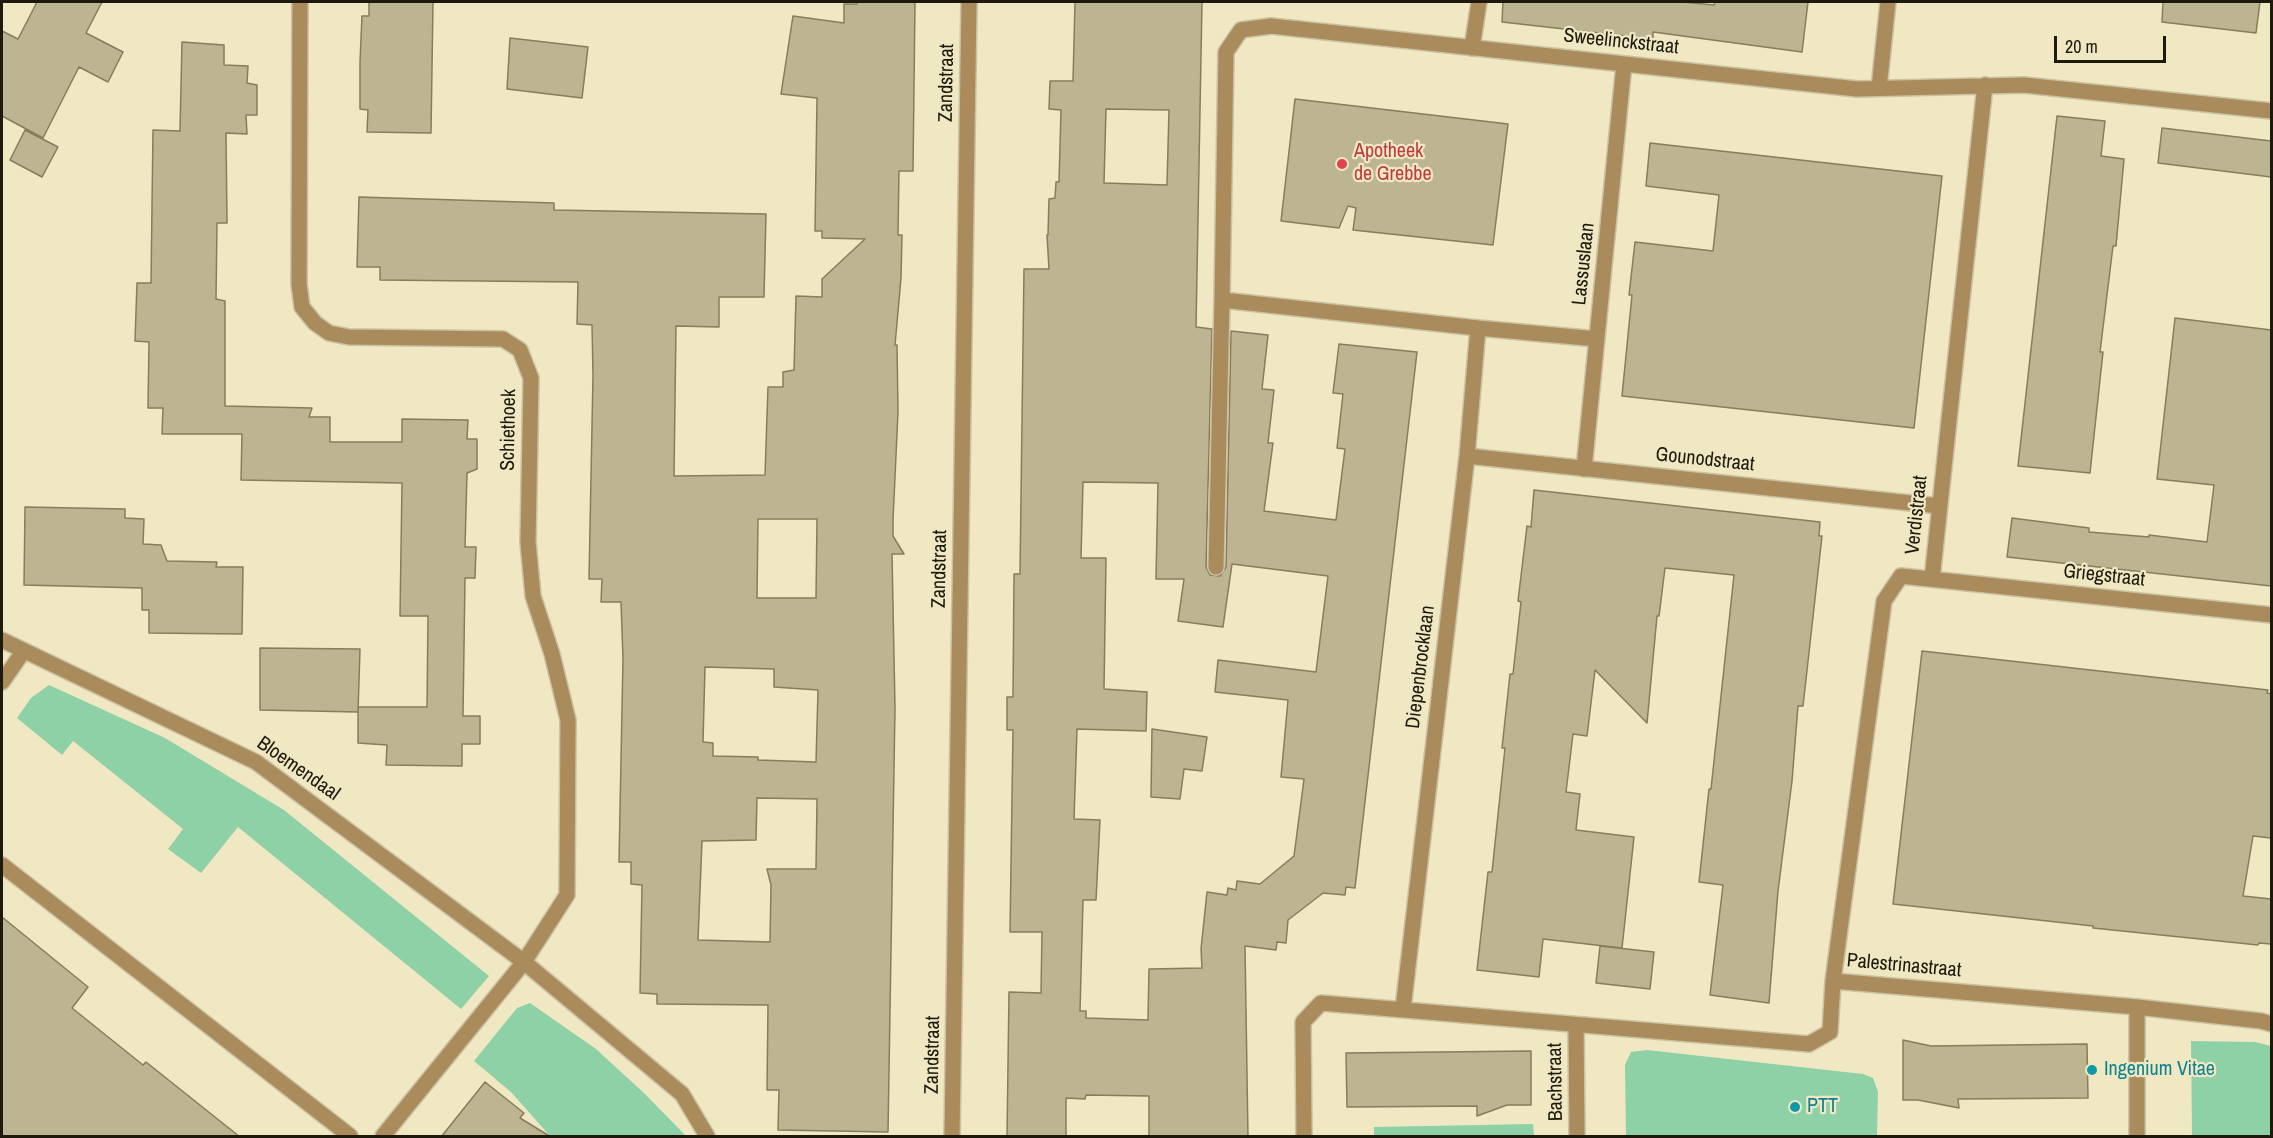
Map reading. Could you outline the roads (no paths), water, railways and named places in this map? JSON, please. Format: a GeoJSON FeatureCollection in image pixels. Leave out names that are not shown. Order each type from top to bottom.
{"type":"FeatureCollection","features":[{"type":"Feature","properties":{"kind":"street","name":"Schiethoek"},"geometry":{"type":"LineString","coordinates":[[300,2],[299,284],[302,307],[315,323],[329,333],[349,337],[503,339],[520,350],[531,378],[528,542],[533,596],[552,654],[568,720],[567,895],[524,962]]}},
{"type":"Feature","properties":{"kind":"street","name":"Zandstraat"},"geometry":{"type":"LineString","coordinates":[[952,1137],[969,2]]}},
{"type":"Feature","properties":{"kind":"street"},"geometry":{"type":"LineString","coordinates":[[1472,48],[1479,2]]}},
{"type":"Feature","properties":{"kind":"street"},"geometry":{"type":"LineString","coordinates":[[1879,88],[1888,2]]}},
{"type":"Feature","properties":{"kind":"street","name":"Sweelinckstraat"},"geometry":{"type":"LineString","coordinates":[[1222,300],[1226,52],[1241,30],[1271,26],[1857,89],[2024,85],[2271,111]]}},
{"type":"Feature","properties":{"kind":"street","name":"Lassuslaan"},"geometry":{"type":"LineString","coordinates":[[1584,469],[1624,64]]}},
{"type":"Feature","properties":{"kind":"street","name":"Verdistraat"},"geometry":{"type":"LineString","coordinates":[[1833,981],[1884,601],[1901,576],[1932,579],[1985,85]]}},
{"type":"Feature","properties":{"kind":"street"},"geometry":{"type":"LineString","coordinates":[[1216,567],[1222,300],[1597,339]]}},
{"type":"Feature","properties":{"kind":"street","name":"Diepenbrocklaan"},"geometry":{"type":"LineString","coordinates":[[1402,1009],[1467,456],[1478,328]]}},
{"type":"Feature","properties":{"kind":"street","name":"Gounodstraat"},"geometry":{"type":"LineString","coordinates":[[1467,456],[1939,506]]}},
{"type":"Feature","properties":{"kind":"street","name":"Griegstraat"},"geometry":{"type":"LineString","coordinates":[[1932,579],[2271,615]]}},
{"type":"Feature","properties":{"kind":"street","name":"Bloemendaal"},"geometry":{"type":"LineString","coordinates":[[2,640],[256,762],[524,962],[682,1094],[706,1137]]}},
{"type":"Feature","properties":{"kind":"street"},"geometry":{"type":"LineString","coordinates":[[2,682],[23,652]]}},
{"type":"Feature","properties":{"kind":"street"},"geometry":{"type":"LineString","coordinates":[[2,865],[350,1137]]}},
{"type":"Feature","properties":{"kind":"street"},"geometry":{"type":"LineString","coordinates":[[383,1137],[524,962]]}},
{"type":"Feature","properties":{"kind":"street","name":"Palestrinastraat"},"geometry":{"type":"LineString","coordinates":[[1304,1137],[1303,1022],[1321,1003],[1809,1044],[1830,1032],[1833,981],[2137,1006],[2271,1024]]}},
{"type":"Feature","properties":{"kind":"street"},"geometry":{"type":"LineString","coordinates":[[2137,1006],[2137,1137]]}},
{"type":"Feature","properties":{"kind":"street","name":"Bachstraat"},"geometry":{"type":"LineString","coordinates":[[1576,1026],[1577,1137]]}},
{"type":"Feature","properties":{"kind":"place","name":"Apotheek de Grebbe"},"geometry":{"type":"Point","coordinates":[1342,164]}},
{"type":"Feature","properties":{"kind":"place","name":"Ingenium Vitae"},"geometry":{"type":"Point","coordinates":[2092,1070]}},
{"type":"Feature","properties":{"kind":"place","name":"PTT"},"geometry":{"type":"Point","coordinates":[1795,1107]}}]}
